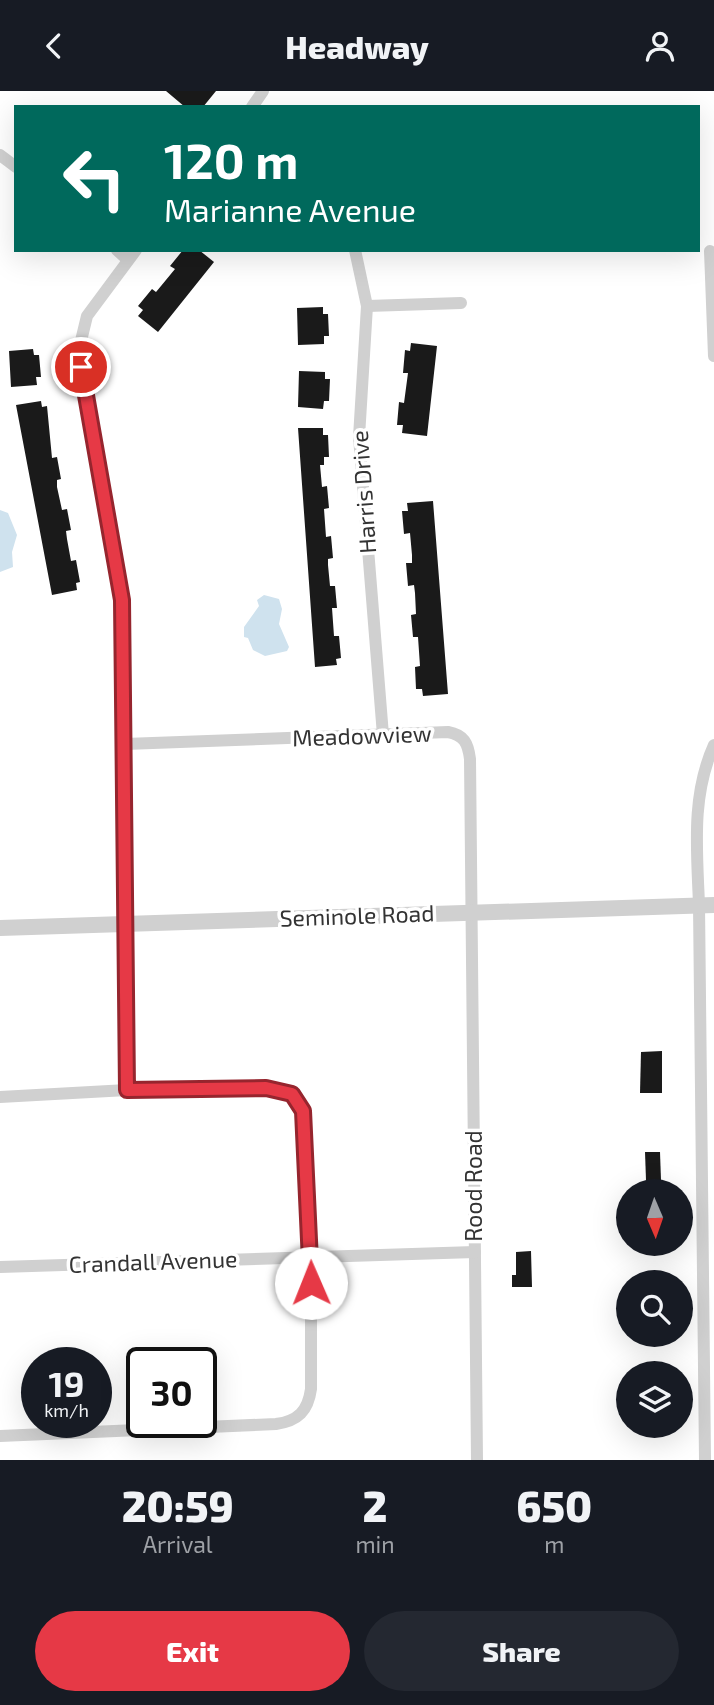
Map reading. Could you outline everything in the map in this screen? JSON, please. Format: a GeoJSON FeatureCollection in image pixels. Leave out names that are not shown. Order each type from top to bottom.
{"type":"FeatureCollection","features":[{"type":"Feature","properties":{"kind":"street"},"geometry":{"type":"LineString","coordinates":[[710,251],[714,356]]}},
{"type":"Feature","properties":{"kind":"street","name":"Harris Drive"},"geometry":{"type":"LineString","coordinates":[[355,252],[368,306],[359,437],[383,735]]}},
{"type":"Feature","properties":{"kind":"street"},"geometry":{"type":"LineString","coordinates":[[127,1090],[122,600],[82,386],[79,349],[87,316],[132,255]]}},
{"type":"Feature","properties":{"kind":"street"},"geometry":{"type":"LineString","coordinates":[[368,306],[461,303]]}},
{"type":"Feature","properties":{"kind":"street","name":"Meadowview"},"geometry":{"type":"LineString","coordinates":[[125,744],[448,732],[461,736],[466,741],[470,758],[472,912]]}},
{"type":"Feature","properties":{"kind":"street"},"geometry":{"type":"LineString","coordinates":[[705,1460],[707,905],[695,821],[703,770],[714,745]]}},
{"type":"Feature","properties":{"kind":"street","name":"Seminole Road"},"geometry":{"type":"LineString","coordinates":[[0,928],[707,905]]}},
{"type":"Feature","properties":{"kind":"street","name":"Rood Road"},"geometry":{"type":"LineString","coordinates":[[472,912],[477,1460]]}},
{"type":"Feature","properties":{"kind":"street"},"geometry":{"type":"LineString","coordinates":[[0,1097],[127,1090],[266,1088],[292,1094],[303,1111],[311,1257],[311,1389],[306,1408],[299,1417],[276,1424],[0,1436]]}},
{"type":"Feature","properties":{"kind":"street","name":"Crandall Avenue"},"geometry":{"type":"LineString","coordinates":[[0,1267],[475,1252]]}},
{"type":"Feature","properties":{"kind":"water"},"geometry":{"type":"Polygon","coordinates":[[[0,510],[8,513],[17,535],[12,552],[13,567],[0,572],[0,510]]]}},
{"type":"Feature","properties":{"kind":"water"},"geometry":{"type":"Polygon","coordinates":[[[264,595],[279,599],[282,609],[279,624],[289,647],[287,651],[265,656],[253,650],[248,638],[244,637],[244,627],[259,606],[257,600],[264,595]]]}},
{"type":"Feature","properties":{"kind":"building"},"geometry":{"type":"Polygon","coordinates":[[[166,91],[216,91],[205,105],[183,105],[166,91]]]}},
{"type":"Feature","properties":{"kind":"building"},"geometry":{"type":"Polygon","coordinates":[[[181,252],[202,252],[214,262],[158,332],[138,316],[143,310],[138,306],[152,289],[156,292],[175,269],[170,266],[181,252]]]}},
{"type":"Feature","properties":{"kind":"building"},"geometry":{"type":"Polygon","coordinates":[[[323,307],[323,314],[328,314],[329,336],[324,336],[324,344],[298,345],[297,308],[323,307]]]}},
{"type":"Feature","properties":{"kind":"building"},"geometry":{"type":"Polygon","coordinates":[[[411,343],[437,346],[427,436],[402,433],[403,425],[397,425],[399,402],[404,403],[408,373],[403,373],[405,350],[410,351],[411,343]]]}},
{"type":"Feature","properties":{"kind":"building"},"geometry":{"type":"Polygon","coordinates":[[[33,349],[34,355],[39,355],[41,377],[36,377],[37,385],[11,387],[9,351],[33,349]]]}},
{"type":"Feature","properties":{"kind":"building"},"geometry":{"type":"Polygon","coordinates":[[[299,371],[325,372],[325,379],[330,379],[329,401],[324,401],[323,409],[298,407],[299,371]]]}},
{"type":"Feature","properties":{"kind":"building"},"geometry":{"type":"Polygon","coordinates":[[[41,401],[42,407],[47,406],[52,458],[57,457],[61,479],[57,480],[57,487],[62,510],[67,509],[71,530],[66,531],[67,539],[71,561],[76,560],[80,582],[76,583],[77,590],[52,595],[16,405],[41,401]]]}},
{"type":"Feature","properties":{"kind":"building"},"geometry":{"type":"Polygon","coordinates":[[[298,428],[323,428],[323,435],[328,435],[329,457],[324,457],[324,465],[320,465],[322,487],[327,486],[329,508],[324,509],[326,537],[331,536],[333,558],[328,559],[328,565],[330,586],[335,586],[337,608],[332,608],[334,636],[339,636],[341,658],[336,659],[337,665],[315,667],[298,428]]]}},
{"type":"Feature","properties":{"kind":"building"},"geometry":{"type":"Polygon","coordinates":[[[433,501],[448,694],[423,696],[422,689],[416,689],[415,667],[420,666],[418,637],[413,637],[411,615],[416,614],[415,593],[414,585],[408,586],[406,563],[412,563],[412,555],[410,533],[404,534],[402,511],[408,511],[407,503],[433,501]]]}},
{"type":"Feature","properties":{"kind":"building"},"geometry":{"type":"Polygon","coordinates":[[[662,1051],[662,1093],[640,1093],[641,1052],[662,1051]]]}},
{"type":"Feature","properties":{"kind":"building"},"geometry":{"type":"Polygon","coordinates":[[[645,1152],[660,1152],[661,1179],[646,1179],[645,1152]]]}},
{"type":"Feature","properties":{"kind":"building"},"geometry":{"type":"Polygon","coordinates":[[[531,1251],[532,1287],[512,1287],[512,1275],[516,1275],[516,1252],[531,1251]]]}},
{"type":"Feature","properties":{"kind":"route"},"geometry":{"type":"LineString","coordinates":[[81,367],[82,386],[122,600],[127,1090],[266,1088],[292,1094],[303,1111],[311,1283]]}}]}
